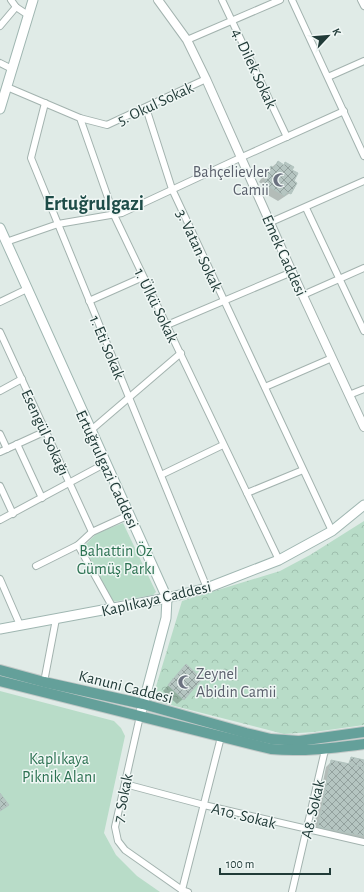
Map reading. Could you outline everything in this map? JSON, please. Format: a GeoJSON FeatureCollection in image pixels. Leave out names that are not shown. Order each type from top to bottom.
{"type":"FeatureCollection","features":[{"type":"Feature","properties":{"kind":"main road"},"geometry":{"type":"LineString","coordinates":[[0,109],[3,86],[12,69],[33,0]]}},
{"type":"Feature","properties":{"kind":"main road","name":"Ertuğrulgazi Caddesi"},"geometry":{"type":"LineString","coordinates":[[0,228],[90,431],[168,598]]}},
{"type":"Feature","properties":{"kind":"main road","name":"Kaplıkaya Caddesi"},"geometry":{"type":"LineString","coordinates":[[0,629],[168,598],[207,588],[279,560],[332,532],[364,505]]}},
{"type":"Feature","properties":{"kind":"main road"},"geometry":{"type":"LineString","coordinates":[[140,716],[166,618],[168,598]]}},
{"type":"Feature","properties":{"kind":"main road","name":"Kanuni Caddesi"},"geometry":{"type":"LineString","coordinates":[[0,670],[44,682],[143,704],[246,733],[284,740],[318,739],[364,732]]}},
{"type":"Feature","properties":{"kind":"main road","name":"Kanuni Caddesi"},"geometry":{"type":"LineString","coordinates":[[0,681],[272,749],[293,751],[325,750],[364,744]]}},
{"type":"Feature","properties":{"kind":"street"},"geometry":{"type":"LineString","coordinates":[[11,0],[16,7],[28,15]]}},
{"type":"Feature","properties":{"kind":"street","name":"4. Dilek Sokak"},"geometry":{"type":"LineString","coordinates":[[222,0],[233,20],[287,137]]}},
{"type":"Feature","properties":{"kind":"street"},"geometry":{"type":"LineString","coordinates":[[187,40],[280,0]]}},
{"type":"Feature","properties":{"kind":"street"},"geometry":{"type":"LineString","coordinates":[[292,0],[364,156]]}},
{"type":"Feature","properties":{"kind":"street"},"geometry":{"type":"LineString","coordinates":[[361,0],[364,6]]}},
{"type":"Feature","properties":{"kind":"street","name":"Emek Caddesi"},"geometry":{"type":"LineString","coordinates":[[160,1],[187,40],[206,79],[292,272],[364,427]]}},
{"type":"Feature","properties":{"kind":"street"},"geometry":{"type":"LineString","coordinates":[[0,26],[16,7]]}},
{"type":"Feature","properties":{"kind":"street"},"geometry":{"type":"LineString","coordinates":[[328,77],[364,61]]}},
{"type":"Feature","properties":{"kind":"street"},"geometry":{"type":"LineString","coordinates":[[0,63],[12,69]]}},
{"type":"Feature","properties":{"kind":"street","name":"5. Okul Sokak"},"geometry":{"type":"LineString","coordinates":[[80,118],[107,125],[206,79]]}},
{"type":"Feature","properties":{"kind":"street"},"geometry":{"type":"LineString","coordinates":[[3,86],[80,118]]}},
{"type":"Feature","properties":{"kind":"street","name":"1. Eti Sokak"},"geometry":{"type":"LineString","coordinates":[[45,103],[31,158],[207,588]]}},
{"type":"Feature","properties":{"kind":"street","name":"3. Vatan Sokak"},"geometry":{"type":"LineString","coordinates":[[146,108],[172,190],[332,532]]}},
{"type":"Feature","properties":{"kind":"street"},"geometry":{"type":"LineString","coordinates":[[6,242],[58,224],[114,215],[344,112]]}},
{"type":"Feature","properties":{"kind":"street","name":"1. Ülkü Sokak"},"geometry":{"type":"LineString","coordinates":[[80,118],[114,215],[279,560]]}},
{"type":"Feature","properties":{"kind":"street"},"geometry":{"type":"LineString","coordinates":[[271,222],[306,208],[364,181]]}},
{"type":"Feature","properties":{"kind":"street"},"geometry":{"type":"LineString","coordinates":[[306,208],[364,331]]}},
{"type":"Feature","properties":{"kind":"street"},"geometry":{"type":"LineString","coordinates":[[303,295],[364,268]]}},
{"type":"Feature","properties":{"kind":"street"},"geometry":{"type":"LineString","coordinates":[[167,325],[292,272]]}},
{"type":"Feature","properties":{"kind":"street"},"geometry":{"type":"LineString","coordinates":[[89,301],[143,277]]}},
{"type":"Feature","properties":{"kind":"street"},"geometry":{"type":"LineString","coordinates":[[0,302],[27,289]]}},
{"type":"Feature","properties":{"kind":"street","name":"Esengül Sokağı"},"geometry":{"type":"LineString","coordinates":[[0,332],[92,532]]}},
{"type":"Feature","properties":{"kind":"street"},"geometry":{"type":"LineString","coordinates":[[90,431],[181,353]]}},
{"type":"Feature","properties":{"kind":"street"},"geometry":{"type":"LineString","coordinates":[[265,387],[332,358]]}},
{"type":"Feature","properties":{"kind":"street"},"geometry":{"type":"LineString","coordinates":[[0,391],[22,379]]}},
{"type":"Feature","properties":{"kind":"street"},"geometry":{"type":"LineString","coordinates":[[350,395],[364,389]]}},
{"type":"Feature","properties":{"kind":"street"},"geometry":{"type":"LineString","coordinates":[[0,452],[46,432]]}},
{"type":"Feature","properties":{"kind":"street"},"geometry":{"type":"LineString","coordinates":[[0,434],[7,449]]}},
{"type":"Feature","properties":{"kind":"street"},"geometry":{"type":"LineString","coordinates":[[17,444],[42,498]]}},
{"type":"Feature","properties":{"kind":"street"},"geometry":{"type":"LineString","coordinates":[[161,475],[223,445]]}},
{"type":"Feature","properties":{"kind":"street"},"geometry":{"type":"LineString","coordinates":[[0,520],[106,463]]}},
{"type":"Feature","properties":{"kind":"street"},"geometry":{"type":"LineString","coordinates":[[247,493],[303,470]]}},
{"type":"Feature","properties":{"kind":"street"},"geometry":{"type":"LineString","coordinates":[[0,486],[13,514]]}},
{"type":"Feature","properties":{"kind":"street"},"geometry":{"type":"LineString","coordinates":[[36,566],[78,545],[92,532],[129,515]]}},
{"type":"Feature","properties":{"kind":"street"},"geometry":{"type":"LineString","coordinates":[[78,545],[113,608]]}},
{"type":"Feature","properties":{"kind":"street"},"geometry":{"type":"LineString","coordinates":[[0,579],[20,625]]}},
{"type":"Feature","properties":{"kind":"street"},"geometry":{"type":"LineString","coordinates":[[44,682],[56,619]]}},
{"type":"Feature","properties":{"kind":"street","name":"7. Sokak"},"geometry":{"type":"LineString","coordinates":[[140,716],[115,827],[118,841],[125,850],[185,891]]}},
{"type":"Feature","properties":{"kind":"street"},"geometry":{"type":"LineString","coordinates":[[185,891],[221,737]]}},
{"type":"Feature","properties":{"kind":"street","name":"A8. Sokak"},"geometry":{"type":"LineString","coordinates":[[292,892],[325,750]]}},
{"type":"Feature","properties":{"kind":"street","name":"A10. Sokak"},"geometry":{"type":"LineString","coordinates":[[125,784],[307,830],[364,842]]}},
{"type":"Feature","properties":{"kind":"green space"},"geometry":{"type":"Polygon","coordinates":[[[364,521],[364,725],[314,732],[284,734],[159,702],[154,693],[182,601],[280,571],[310,555],[364,521]]]}},
{"type":"Feature","properties":{"kind":"green space","name":"Bahattin Öz Gümüş Parkı"},"geometry":{"type":"Polygon","coordinates":[[[123,523],[156,592],[153,595],[112,602],[84,546],[97,533],[123,523]]]}},
{"type":"Feature","properties":{"kind":"green space","name":"Kaplıkaya Piknik Alanı"},"geometry":{"type":"Polygon","coordinates":[[[0,691],[114,721],[121,728],[125,736],[104,833],[116,855],[137,876],[160,892],[0,892],[0,691]]]}},
{"type":"Feature","properties":{"kind":"building","name":"Bahçelievler Camii"},"geometry":{"type":"Polygon","coordinates":[[[278,161],[284,165],[285,162],[294,167],[292,170],[298,173],[294,181],[297,183],[291,194],[287,192],[285,196],[264,184],[267,178],[264,177],[271,166],[274,168],[278,161]]]}},
{"type":"Feature","properties":{"kind":"building","name":"Zeynel Abidin Camii"},"geometry":{"type":"Polygon","coordinates":[[[186,664],[202,679],[184,700],[168,685],[186,664]]]}},
{"type":"Feature","properties":{"kind":"building"},"geometry":{"type":"Polygon","coordinates":[[[351,757],[364,760],[364,767],[349,764],[351,757]]]}},
{"type":"Feature","properties":{"kind":"building"},"geometry":{"type":"Polygon","coordinates":[[[331,760],[364,767],[364,836],[318,827],[331,760]]]}},
{"type":"Feature","properties":{"kind":"building"},"geometry":{"type":"Polygon","coordinates":[[[0,793],[9,805],[0,811],[0,793]]]}},
{"type":"Feature","properties":{"kind":"place","name":"Bahçelievler Camii"},"geometry":{"type":"Point","coordinates":[280,180]}},
{"type":"Feature","properties":{"kind":"place","name":"Zeynel Abidin Camii"},"geometry":{"type":"Point","coordinates":[185,682]}},
{"type":"Feature","properties":{"kind":"district","name":"Ertuğrulgazi"},"geometry":{"type":"Point","coordinates":[94,203]}}]}
